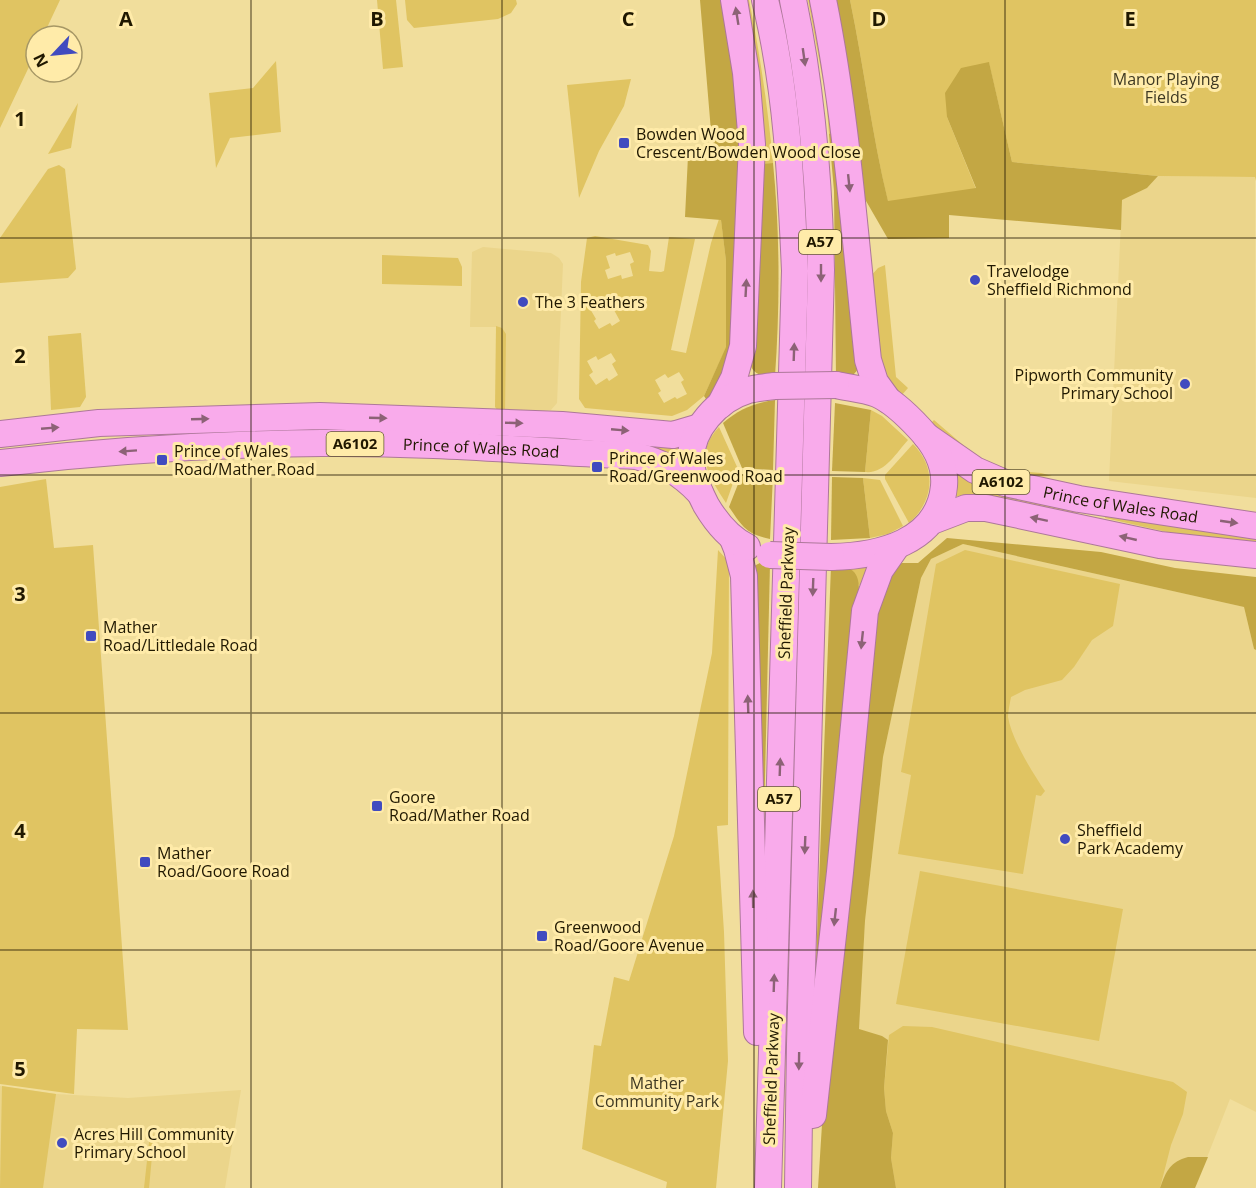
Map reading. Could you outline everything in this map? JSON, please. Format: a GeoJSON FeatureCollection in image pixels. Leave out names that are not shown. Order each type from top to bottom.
{"type":"FeatureCollection","features":[{"type":"Feature","properties":{"kind":"highway"},"geometry":{"type":"LineString","coordinates":[[720,405],[730,389],[743,346],[752,144],[746,74],[734,0]]}},
{"type":"Feature","properties":{"kind":"highway","name":"Sheffield Parkway"},"geometry":{"type":"LineString","coordinates":[[765,0],[782,92],[792,192],[795,271],[768,1188]]}},
{"type":"Feature","properties":{"kind":"highway","name":"Sheffield Parkway"},"geometry":{"type":"LineString","coordinates":[[793,0],[812,112],[819,197],[821,270],[801,989],[798,1188]]}},
{"type":"Feature","properties":{"kind":"highway"},"geometry":{"type":"LineString","coordinates":[[823,0],[844,130],[868,360],[875,382],[888,400]]}},
{"type":"Feature","properties":{"kind":"highway","name":"A6102"},"geometry":{"type":"LineString","coordinates":[[836,385],[877,394],[888,400],[926,436],[939,456],[945,479],[943,498],[932,521],[920,533],[896,547],[863,554],[831,557],[770,555],[752,550],[733,539],[710,511],[693,474],[692,449],[700,427],[720,405],[749,390],[775,386],[836,385]]}},
{"type":"Feature","properties":{"kind":"highway","name":"Prince of Wales Road"},"geometry":{"type":"LineString","coordinates":[[0,434],[99,423],[320,416],[562,425],[673,435],[700,427]]}},
{"type":"Feature","properties":{"kind":"highway","name":"Prince of Wales Road"},"geometry":{"type":"LineString","coordinates":[[926,436],[975,470],[1005,483],[1079,499],[1256,526]]}},
{"type":"Feature","properties":{"kind":"highway","name":"Prince of Wales Road"},"geometry":{"type":"LineString","coordinates":[[0,463],[156,449],[323,443],[488,447],[644,458],[669,466],[686,478],[700,493]]}},
{"type":"Feature","properties":{"kind":"highway","name":"Prince of Wales Road"},"geometry":{"type":"LineString","coordinates":[[932,521],[966,508],[986,508],[1160,545],[1256,555]]}},
{"type":"Feature","properties":{"kind":"highway"},"geometry":{"type":"LineString","coordinates":[[733,539],[738,549],[744,576],[756,1012],[768,1188]]}},
{"type":"Feature","properties":{"kind":"highway"},"geometry":{"type":"LineString","coordinates":[[805,1188],[839,884],[865,610],[880,570],[896,547]]}},
{"type":"Feature","properties":{"kind":"shaded area"},"geometry":{"type":"Polygon","coordinates":[[[700,0],[724,0],[729,19],[744,161],[736,356],[708,402],[704,396],[726,347],[726,261],[721,220],[685,217],[688,156],[713,155],[700,0]]]}},
{"type":"Feature","properties":{"kind":"shaded area"},"geometry":{"type":"Polygon","coordinates":[[[833,0],[850,0],[888,201],[976,188],[947,117],[945,93],[961,68],[989,62],[1012,162],[1158,176],[1147,188],[1122,200],[1121,230],[949,215],[949,238],[888,239],[862,194],[833,0]]]}},
{"type":"Feature","properties":{"kind":"shaded area"},"geometry":{"type":"Polygon","coordinates":[[[833,132],[858,369],[851,376],[843,378],[836,378],[834,191],[829,134],[833,132]]]}},
{"type":"Feature","properties":{"kind":"shaded area"},"geometry":{"type":"Polygon","coordinates":[[[773,163],[778,269],[775,376],[757,373],[750,364],[760,164],[773,163]]]}},
{"type":"Feature","properties":{"kind":"shaded area","name":"Pipworth Community Primary School"},"geometry":{"type":"Polygon","coordinates":[[[1158,176],[1255,177],[1256,498],[1109,481],[1122,200],[1147,188],[1158,176]]]}},
{"type":"Feature","properties":{"kind":"shaded area"},"geometry":{"type":"Polygon","coordinates":[[[483,247],[551,253],[563,264],[557,403],[551,410],[505,414],[496,410],[496,327],[470,327],[472,252],[483,247]]]}},
{"type":"Feature","properties":{"kind":"shaded area"},"geometry":{"type":"Polygon","coordinates":[[[775,400],[773,470],[742,468],[723,423],[747,407],[775,400]]]}},
{"type":"Feature","properties":{"kind":"shaded area"},"geometry":{"type":"Polygon","coordinates":[[[835,403],[871,410],[865,472],[832,471],[835,403]]]}},
{"type":"Feature","properties":{"kind":"shaded area"},"geometry":{"type":"Polygon","coordinates":[[[742,474],[773,475],[770,539],[750,532],[729,507],[742,474]]]}},
{"type":"Feature","properties":{"kind":"shaded area"},"geometry":{"type":"Polygon","coordinates":[[[832,477],[863,478],[870,538],[831,540],[832,477]]]}},
{"type":"Feature","properties":{"kind":"shaded area"},"geometry":{"type":"Polygon","coordinates":[[[947,538],[1101,552],[1175,568],[1256,577],[1256,650],[1244,607],[963,544],[931,559],[921,578],[883,757],[865,921],[859,1029],[888,1040],[884,1088],[886,1111],[893,1133],[891,1158],[896,1188],[818,1188],[826,1061],[872,608],[895,566],[902,563],[918,563],[947,538]]]}},
{"type":"Feature","properties":{"kind":"shaded area","name":"Sheffield Park Academy"},"geometry":{"type":"Polygon","coordinates":[[[963,544],[1244,607],[1256,650],[1256,1112],[1230,1099],[1195,1188],[870,1188],[858,1042],[865,921],[883,756],[921,578],[931,559],[963,544]]]}},
{"type":"Feature","properties":{"kind":"shaded area"},"geometry":{"type":"Polygon","coordinates":[[[760,563],[770,564],[762,906],[754,566],[760,563]]]}},
{"type":"Feature","properties":{"kind":"shaded area"},"geometry":{"type":"Polygon","coordinates":[[[831,566],[845,567],[855,573],[859,596],[853,629],[815,989],[831,566]]]}},
{"type":"Feature","properties":{"kind":"shaded area"},"geometry":{"type":"Polygon","coordinates":[[[0,1086],[56,1094],[128,1098],[241,1090],[225,1188],[0,1188],[0,1086]]]}},
{"type":"Feature","properties":{"kind":"shaded area"},"geometry":{"type":"Polygon","coordinates":[[[1188,1157],[1208,1157],[1195,1188],[1160,1188],[1170,1168],[1188,1157]]]}},
{"type":"Feature","properties":{"kind":"green space"},"geometry":{"type":"Polygon","coordinates":[[[0,0],[60,0],[49,24],[24,24],[24,77],[0,128],[0,0]]]}},
{"type":"Feature","properties":{"kind":"green space"},"geometry":{"type":"Polygon","coordinates":[[[377,0],[396,0],[403,67],[383,69],[377,0]]]}},
{"type":"Feature","properties":{"kind":"green space"},"geometry":{"type":"Polygon","coordinates":[[[405,0],[516,0],[517,4],[511,13],[498,19],[414,28],[407,20],[405,0]]]}},
{"type":"Feature","properties":{"kind":"green space"},"geometry":{"type":"Polygon","coordinates":[[[740,0],[749,0],[763,81],[773,163],[760,164],[740,0]]]}},
{"type":"Feature","properties":{"kind":"green space"},"geometry":{"type":"Polygon","coordinates":[[[808,0],[814,0],[833,132],[829,134],[826,97],[808,0]]]}},
{"type":"Feature","properties":{"kind":"green space","name":"Manor Playing Fields"},"geometry":{"type":"Polygon","coordinates":[[[850,0],[1256,0],[1256,181],[1255,177],[1158,176],[1012,162],[989,63],[947,117],[976,189],[888,202],[850,0]]]}},
{"type":"Feature","properties":{"kind":"green space"},"geometry":{"type":"Polygon","coordinates":[[[276,61],[281,132],[230,138],[216,168],[209,93],[253,88],[276,61]]]}},
{"type":"Feature","properties":{"kind":"green space"},"geometry":{"type":"Polygon","coordinates":[[[631,79],[624,106],[599,151],[579,198],[567,85],[631,79]]]}},
{"type":"Feature","properties":{"kind":"green space"},"geometry":{"type":"Polygon","coordinates":[[[78,103],[71,148],[48,154],[78,103]]]}},
{"type":"Feature","properties":{"kind":"green space"},"geometry":{"type":"Polygon","coordinates":[[[59,165],[65,169],[76,269],[68,278],[0,283],[0,238],[48,169],[59,165]]]}},
{"type":"Feature","properties":{"kind":"green space"},"geometry":{"type":"Polygon","coordinates":[[[719,219],[721,219],[726,261],[726,348],[704,396],[687,410],[672,416],[585,408],[579,399],[581,282],[587,238],[595,236],[648,245],[651,251],[649,271],[661,272],[664,271],[669,237],[695,239],[671,350],[686,353],[711,243],[719,219]],[[630,252],[616,256],[615,253],[606,256],[610,268],[605,270],[608,279],[621,275],[622,279],[633,276],[630,264],[634,262],[630,252]],[[613,298],[601,305],[599,301],[589,307],[599,329],[610,323],[612,326],[620,321],[614,310],[618,308],[613,298]],[[611,353],[598,360],[596,356],[587,361],[593,372],[589,375],[596,385],[607,378],[609,381],[618,375],[612,364],[616,361],[611,353]],[[679,372],[668,378],[665,374],[655,380],[661,391],[658,393],[664,403],[687,394],[681,382],[684,380],[679,372]]]}},
{"type":"Feature","properties":{"kind":"green space"},"geometry":{"type":"Polygon","coordinates":[[[382,255],[458,258],[462,267],[462,286],[382,284],[382,255]]]}},
{"type":"Feature","properties":{"kind":"green space"},"geometry":{"type":"Polygon","coordinates":[[[885,265],[896,377],[908,388],[901,396],[883,381],[869,278],[878,268],[885,265]]]}},
{"type":"Feature","properties":{"kind":"green space"},"geometry":{"type":"Polygon","coordinates":[[[496,326],[502,328],[506,334],[505,414],[500,413],[495,407],[496,326]]]}},
{"type":"Feature","properties":{"kind":"green space"},"geometry":{"type":"Polygon","coordinates":[[[81,333],[86,397],[80,407],[51,410],[48,336],[81,333]]]}},
{"type":"Feature","properties":{"kind":"green space"},"geometry":{"type":"Polygon","coordinates":[[[871,410],[882,416],[908,440],[884,466],[872,472],[865,472],[871,410]]]}},
{"type":"Feature","properties":{"kind":"green space"},"geometry":{"type":"Polygon","coordinates":[[[934,420],[977,457],[931,423],[934,420]]]}},
{"type":"Feature","properties":{"kind":"green space"},"geometry":{"type":"Polygon","coordinates":[[[719,427],[738,469],[726,503],[709,474],[705,456],[711,437],[719,427]]]}},
{"type":"Feature","properties":{"kind":"green space"},"geometry":{"type":"Polygon","coordinates":[[[632,444],[686,445],[684,463],[632,444]]]}},
{"type":"Feature","properties":{"kind":"green space"},"geometry":{"type":"Polygon","coordinates":[[[913,444],[926,463],[929,484],[924,505],[909,523],[885,475],[913,444]]]}},
{"type":"Feature","properties":{"kind":"green space"},"geometry":{"type":"Polygon","coordinates":[[[949,467],[1077,506],[1076,514],[975,494],[949,497],[949,467]]]}},
{"type":"Feature","properties":{"kind":"green space"},"geometry":{"type":"Polygon","coordinates":[[[1007,470],[1041,473],[1052,476],[1018,474],[1007,470]]]}},
{"type":"Feature","properties":{"kind":"green space"},"geometry":{"type":"Polygon","coordinates":[[[863,478],[880,480],[903,526],[888,534],[870,538],[863,478]]]}},
{"type":"Feature","properties":{"kind":"green space"},"geometry":{"type":"Polygon","coordinates":[[[46,479],[54,548],[93,545],[128,1030],[77,1029],[74,1094],[0,1084],[0,487],[46,479]]]}},
{"type":"Feature","properties":{"kind":"green space"},"geometry":{"type":"Polygon","coordinates":[[[1105,512],[1256,534],[1256,549],[1198,539],[1105,518],[1105,512]]]}},
{"type":"Feature","properties":{"kind":"green space","name":"Mather Community Park"},"geometry":{"type":"Polygon","coordinates":[[[718,550],[729,562],[728,825],[717,826],[724,932],[728,1061],[716,1188],[666,1188],[667,1182],[582,1149],[594,1045],[601,1046],[614,977],[629,981],[674,836],[712,653],[718,550]]]}},
{"type":"Feature","properties":{"kind":"green space"},"geometry":{"type":"Polygon","coordinates":[[[965,550],[1120,584],[1113,626],[1092,640],[1062,680],[1025,690],[1011,697],[1008,717],[1010,726],[1018,746],[1045,791],[1041,796],[1036,795],[1023,874],[898,854],[911,775],[901,772],[936,564],[965,550]]]}},
{"type":"Feature","properties":{"kind":"green space"},"geometry":{"type":"Polygon","coordinates":[[[876,559],[857,600],[860,586],[838,564],[876,559]]]}},
{"type":"Feature","properties":{"kind":"green space"},"geometry":{"type":"Polygon","coordinates":[[[920,871],[1123,909],[1099,1041],[896,1004],[920,871]]]}},
{"type":"Feature","properties":{"kind":"green space"},"geometry":{"type":"Polygon","coordinates":[[[903,1026],[932,1027],[1173,1082],[1187,1092],[1183,1114],[1171,1145],[1160,1188],[896,1188],[891,1158],[893,1133],[886,1111],[884,1088],[889,1035],[903,1026]]]}},
{"type":"Feature","properties":{"kind":"green space"},"geometry":{"type":"Polygon","coordinates":[[[2,1086],[56,1094],[43,1188],[0,1188],[2,1086]]]}},
{"type":"Feature","properties":{"kind":"green space"},"geometry":{"type":"Polygon","coordinates":[[[150,1133],[154,1135],[149,1188],[144,1188],[150,1133]]]}},
{"type":"Feature","properties":{"kind":"place","name":"Bowden Wood Crescent/Bowden Wood Close"},"geometry":{"type":"Point","coordinates":[624,143]}},
{"type":"Feature","properties":{"kind":"place","name":"Travelodge Sheffield Richmond"},"geometry":{"type":"Point","coordinates":[975,280]}},
{"type":"Feature","properties":{"kind":"place","name":"The 3 Feathers"},"geometry":{"type":"Point","coordinates":[523,302]}},
{"type":"Feature","properties":{"kind":"place","name":"Pipworth Community Primary School"},"geometry":{"type":"Point","coordinates":[1185,384]}},
{"type":"Feature","properties":{"kind":"place","name":"Prince of Wales Road/Mather Road"},"geometry":{"type":"Point","coordinates":[162,460]}},
{"type":"Feature","properties":{"kind":"place","name":"Prince of Wales Road/Greenwood Road"},"geometry":{"type":"Point","coordinates":[597,467]}},
{"type":"Feature","properties":{"kind":"place","name":"Mather Road/Littledale Road"},"geometry":{"type":"Point","coordinates":[91,636]}},
{"type":"Feature","properties":{"kind":"place","name":"Goore Road/Mather Road"},"geometry":{"type":"Point","coordinates":[377,806]}},
{"type":"Feature","properties":{"kind":"place","name":"Sheffield Park Academy"},"geometry":{"type":"Point","coordinates":[1065,839]}},
{"type":"Feature","properties":{"kind":"place","name":"Mather Road/Goore Road"},"geometry":{"type":"Point","coordinates":[145,862]}},
{"type":"Feature","properties":{"kind":"place","name":"Greenwood Road/Goore Avenue"},"geometry":{"type":"Point","coordinates":[542,936]}},
{"type":"Feature","properties":{"kind":"place","name":"Acres Hill Community Primary School"},"geometry":{"type":"Point","coordinates":[62,1143]}}]}
